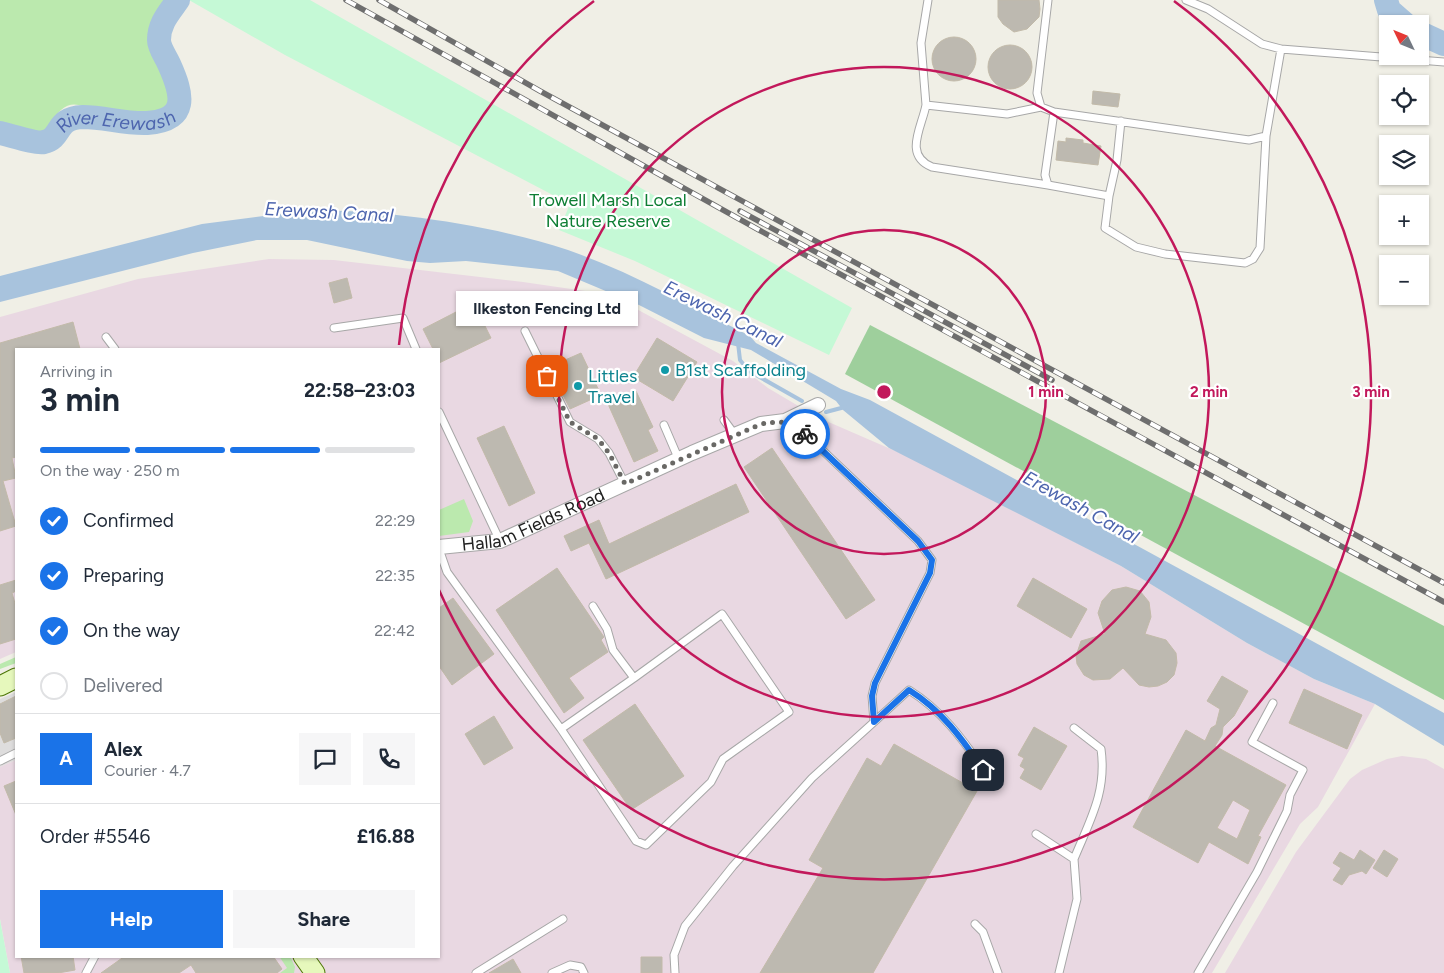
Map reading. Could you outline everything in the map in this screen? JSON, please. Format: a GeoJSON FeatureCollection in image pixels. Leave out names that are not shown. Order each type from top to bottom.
{"type":"FeatureCollection","features":[{"type":"Feature","properties":{"kind":"street","name":"Hallam Fields Road"},"geometry":{"type":"LineString","coordinates":[[440,548],[500,541],[735,435],[761,424],[785,421],[818,405]]}},
{"type":"Feature","properties":{"kind":"street"},"geometry":{"type":"LineString","coordinates":[[304,958],[315,973]]}},
{"type":"Feature","properties":{"kind":"lane"},"geometry":{"type":"LineString","coordinates":[[928,0],[922,43],[926,105],[923,121],[915,140],[916,152],[923,163],[932,167],[1110,196]]}},
{"type":"Feature","properties":{"kind":"lane"},"geometry":{"type":"LineString","coordinates":[[1041,107],[1037,93],[1048,0]]}},
{"type":"Feature","properties":{"kind":"lane"},"geometry":{"type":"LineString","coordinates":[[1186,0],[1208,9],[1262,44],[1282,49],[1444,62]]}},
{"type":"Feature","properties":{"kind":"lane"},"geometry":{"type":"LineString","coordinates":[[1120,121],[1117,160],[1105,228],[1136,247],[1165,254],[1245,263],[1253,259],[1260,248],[1266,136],[1282,49]]}},
{"type":"Feature","properties":{"kind":"lane"},"geometry":{"type":"LineString","coordinates":[[926,105],[1007,114],[1041,107],[1054,112],[1250,140],[1266,136]]}},
{"type":"Feature","properties":{"kind":"lane"},"geometry":{"type":"LineString","coordinates":[[1048,185],[1045,175],[1054,112]]}},
{"type":"Feature","properties":{"kind":"lane"},"geometry":{"type":"LineString","coordinates":[[334,328],[404,318],[416,348]]}},
{"type":"Feature","properties":{"kind":"lane"},"geometry":{"type":"LineString","coordinates":[[524,331],[570,422],[598,439],[609,453],[625,484]]}},
{"type":"Feature","properties":{"kind":"lane"},"geometry":{"type":"LineString","coordinates":[[106,337],[114,348]]}},
{"type":"Feature","properties":{"kind":"lane"},"geometry":{"type":"LineString","coordinates":[[440,417],[500,541]]}},
{"type":"Feature","properties":{"kind":"lane"},"geometry":{"type":"LineString","coordinates":[[724,420],[735,435]]}},
{"type":"Feature","properties":{"kind":"lane"},"geometry":{"type":"LineString","coordinates":[[785,421],[800,429],[918,541],[932,560],[930,573],[875,683],[872,696],[874,722]]}},
{"type":"Feature","properties":{"kind":"lane"},"geometry":{"type":"LineString","coordinates":[[664,425],[679,460]]}},
{"type":"Feature","properties":{"kind":"lane"},"geometry":{"type":"LineString","coordinates":[[440,551],[447,572],[561,729],[636,841],[646,845],[711,782],[723,759],[789,712],[722,614],[561,729]]}},
{"type":"Feature","properties":{"kind":"lane"},"geometry":{"type":"LineString","coordinates":[[593,606],[606,630],[613,650],[634,678]]}},
{"type":"Feature","properties":{"kind":"lane"},"geometry":{"type":"LineString","coordinates":[[675,973],[674,955],[685,926],[734,866],[812,778],[909,690],[929,702],[947,721],[983,770]]}},
{"type":"Feature","properties":{"kind":"lane"},"geometry":{"type":"LineString","coordinates":[[1198,973],[1257,872],[1287,811],[1290,795],[1303,770],[1252,742],[1274,703]]}},
{"type":"Feature","properties":{"kind":"lane"},"geometry":{"type":"LineString","coordinates":[[1059,973],[1077,899],[1074,859],[1101,794],[1104,767],[1101,748],[1074,728]]}},
{"type":"Feature","properties":{"kind":"lane"},"geometry":{"type":"LineString","coordinates":[[0,761],[15,754]]}},
{"type":"Feature","properties":{"kind":"lane"},"geometry":{"type":"LineString","coordinates":[[1036,834],[1074,859]]}},
{"type":"Feature","properties":{"kind":"lane"},"geometry":{"type":"LineString","coordinates":[[476,973],[563,918]]}},
{"type":"Feature","properties":{"kind":"lane"},"geometry":{"type":"LineString","coordinates":[[975,924],[983,932],[998,973]]}},
{"type":"Feature","properties":{"kind":"lane"},"geometry":{"type":"LineString","coordinates":[[86,973],[93,958]]}},
{"type":"Feature","properties":{"kind":"lane"},"geometry":{"type":"LineString","coordinates":[[552,973],[570,965],[582,967],[584,973]]}},
{"type":"Feature","properties":{"kind":"shaded area"},"geometry":{"type":"Polygon","coordinates":[[[269,259],[334,260],[585,291],[629,305],[733,361],[768,388],[817,417],[923,463],[1121,566],[1247,643],[1314,679],[1375,704],[1318,807],[1300,824],[1212,973],[10,973],[0,919],[0,767],[15,760],[15,958],[440,958],[440,348],[15,348],[15,652],[0,659],[0,317],[138,279],[269,259]]]}},
{"type":"Feature","properties":{"kind":"shaded area"},"geometry":{"type":"Polygon","coordinates":[[[15,692],[15,760],[0,767],[0,699],[15,692]]]}},
{"type":"Feature","properties":{"kind":"shaded area"},"geometry":{"type":"Polygon","coordinates":[[[1402,756],[1426,759],[1444,769],[1444,973],[1225,973],[1296,852],[1350,779],[1362,770],[1387,759],[1402,756]]]}},
{"type":"Feature","properties":{"kind":"green space"},"geometry":{"type":"Polygon","coordinates":[[[0,0],[173,0],[153,22],[151,36],[154,47],[172,83],[176,94],[176,103],[171,111],[166,114],[125,117],[105,115],[73,104],[67,106],[56,115],[44,135],[36,136],[0,126],[0,0]]]}},
{"type":"Feature","properties":{"kind":"green space","name":"Trowell Marsh Local Nature Reserve"},"geometry":{"type":"Polygon","coordinates":[[[189,0],[310,0],[852,308],[829,355],[635,261],[559,230],[570,204],[285,55],[189,0]]]}},
{"type":"Feature","properties":{"kind":"green space"},"geometry":{"type":"Polygon","coordinates":[[[870,325],[1444,626],[1444,700],[845,374],[870,325]]]}},
{"type":"Feature","properties":{"kind":"green space"},"geometry":{"type":"Polygon","coordinates":[[[464,499],[473,521],[469,532],[440,536],[440,510],[464,499]]]}},
{"type":"Feature","properties":{"kind":"green space"},"geometry":{"type":"Polygon","coordinates":[[[15,657],[15,663],[0,669],[0,664],[15,657]]]}},
{"type":"Feature","properties":{"kind":"green space"},"geometry":{"type":"Polygon","coordinates":[[[0,919],[1,925],[10,973],[0,973],[0,919]]]}},
{"type":"Feature","properties":{"kind":"green space"},"geometry":{"type":"Polygon","coordinates":[[[280,958],[291,958],[295,967],[294,973],[280,973],[287,968],[280,958]]]}},
{"type":"Feature","properties":{"kind":"water","name":"Erewash Canal"},"geometry":{"type":"Polygon","coordinates":[[[309,210],[406,216],[474,226],[539,241],[615,268],[750,336],[756,343],[841,389],[870,400],[1444,713],[1444,746],[1375,704],[1314,679],[1247,643],[1121,566],[889,448],[843,410],[836,401],[751,350],[704,338],[639,305],[558,271],[466,261],[430,263],[407,261],[307,240],[257,240],[193,253],[0,302],[0,276],[202,224],[309,210]]]}},
{"type":"Feature","properties":{"kind":"building"},"geometry":{"type":"Polygon","coordinates":[[[998,0],[1039,0],[1039,17],[1027,29],[1014,32],[1003,24],[998,17],[998,0]]]}},
{"type":"Feature","properties":{"kind":"building"},"geometry":{"type":"Polygon","coordinates":[[[954,37],[966,41],[972,47],[976,59],[972,71],[966,77],[954,81],[942,77],[936,71],[932,59],[936,47],[942,41],[954,37]]]}},
{"type":"Feature","properties":{"kind":"building"},"geometry":{"type":"Polygon","coordinates":[[[1010,45],[1022,49],[1028,55],[1032,67],[1028,79],[1022,85],[1010,89],[998,85],[992,79],[988,67],[992,55],[998,49],[1010,45]]]}},
{"type":"Feature","properties":{"kind":"building"},"geometry":{"type":"Polygon","coordinates":[[[1093,91],[1120,94],[1118,107],[1092,104],[1093,91]]]}},
{"type":"Feature","properties":{"kind":"building"},"geometry":{"type":"Polygon","coordinates":[[[1066,138],[1083,140],[1083,143],[1101,146],[1098,165],[1056,160],[1058,141],[1066,142],[1066,138]]]}},
{"type":"Feature","properties":{"kind":"building"},"geometry":{"type":"Polygon","coordinates":[[[347,278],[352,298],[334,303],[329,283],[347,278]]]}},
{"type":"Feature","properties":{"kind":"building"},"geometry":{"type":"Polygon","coordinates":[[[579,300],[591,309],[580,324],[568,315],[579,300]]]}},
{"type":"Feature","properties":{"kind":"building"},"geometry":{"type":"Polygon","coordinates":[[[456,312],[460,321],[478,312],[491,338],[440,363],[440,348],[432,348],[423,329],[456,312]]]}},
{"type":"Feature","properties":{"kind":"building"},"geometry":{"type":"Polygon","coordinates":[[[73,322],[80,348],[15,348],[15,457],[12,458],[15,478],[3,481],[15,526],[0,531],[0,343],[73,322]]]}},
{"type":"Feature","properties":{"kind":"building","name":"B1st Scaffolding"},"geometry":{"type":"Polygon","coordinates":[[[657,338],[697,362],[673,401],[633,377],[657,338]]]}},
{"type":"Feature","properties":{"kind":"building","name":"Littles Travel"},"geometry":{"type":"Polygon","coordinates":[[[581,353],[601,395],[570,409],[554,377],[561,374],[556,364],[581,353]]]}},
{"type":"Feature","properties":{"kind":"building"},"geometry":{"type":"Polygon","coordinates":[[[636,391],[653,427],[648,430],[658,451],[634,462],[608,404],[636,391]]]}},
{"type":"Feature","properties":{"kind":"building"},"geometry":{"type":"Polygon","coordinates":[[[504,426],[535,493],[509,506],[477,438],[504,426]]]}},
{"type":"Feature","properties":{"kind":"building"},"geometry":{"type":"Polygon","coordinates":[[[772,448],[875,600],[846,619],[744,467],[772,448]]]}},
{"type":"Feature","properties":{"kind":"building"},"geometry":{"type":"Polygon","coordinates":[[[736,484],[749,512],[606,579],[589,543],[571,551],[564,536],[599,520],[609,544],[736,484]]]}},
{"type":"Feature","properties":{"kind":"building"},"geometry":{"type":"Polygon","coordinates":[[[557,568],[604,637],[601,640],[608,652],[569,678],[584,698],[564,713],[496,610],[557,568]]]}},
{"type":"Feature","properties":{"kind":"building"},"geometry":{"type":"Polygon","coordinates":[[[1033,578],[1087,609],[1071,638],[1017,606],[1033,578]]]}},
{"type":"Feature","properties":{"kind":"building"},"geometry":{"type":"Polygon","coordinates":[[[15,580],[15,592],[12,593],[15,604],[15,639],[0,644],[0,585],[15,580]]]}},
{"type":"Feature","properties":{"kind":"building"},"geometry":{"type":"Polygon","coordinates":[[[1126,587],[1140,591],[1149,602],[1151,617],[1145,634],[1166,640],[1176,653],[1177,663],[1174,675],[1167,682],[1158,686],[1139,685],[1123,668],[1110,679],[1093,680],[1084,675],[1077,664],[1076,656],[1081,641],[1105,634],[1098,613],[1102,601],[1112,590],[1126,587]]]}},
{"type":"Feature","properties":{"kind":"building"},"geometry":{"type":"Polygon","coordinates":[[[453,598],[494,654],[452,685],[440,667],[440,607],[453,598]]]}},
{"type":"Feature","properties":{"kind":"building"},"geometry":{"type":"Polygon","coordinates":[[[1222,676],[1248,691],[1234,716],[1223,727],[1222,735],[1215,746],[1286,785],[1258,836],[1261,837],[1248,864],[1209,842],[1198,863],[1133,827],[1186,730],[1205,741],[1211,728],[1216,725],[1220,709],[1207,701],[1222,676]],[[1233,800],[1217,828],[1237,839],[1250,810],[1233,800]]]}},
{"type":"Feature","properties":{"kind":"building"},"geometry":{"type":"Polygon","coordinates":[[[1304,689],[1362,715],[1347,749],[1289,723],[1304,689]]]}},
{"type":"Feature","properties":{"kind":"building"},"geometry":{"type":"Polygon","coordinates":[[[15,696],[15,738],[4,743],[0,733],[0,704],[15,696]]]}},
{"type":"Feature","properties":{"kind":"building"},"geometry":{"type":"Polygon","coordinates":[[[635,704],[684,776],[631,810],[583,740],[635,704]]]}},
{"type":"Feature","properties":{"kind":"building"},"geometry":{"type":"Polygon","coordinates":[[[494,716],[513,748],[484,765],[465,734],[494,716]]]}},
{"type":"Feature","properties":{"kind":"building"},"geometry":{"type":"Polygon","coordinates":[[[1034,727],[1067,746],[1041,790],[1020,778],[1025,769],[1020,766],[1024,758],[1018,755],[1034,727]]]}},
{"type":"Feature","properties":{"kind":"building"},"geometry":{"type":"Polygon","coordinates":[[[894,744],[977,791],[873,973],[760,973],[823,868],[809,860],[867,758],[881,766],[894,744]]]}},
{"type":"Feature","properties":{"kind":"building"},"geometry":{"type":"Polygon","coordinates":[[[15,781],[15,813],[4,786],[15,781]]]}},
{"type":"Feature","properties":{"kind":"building"},"geometry":{"type":"Polygon","coordinates":[[[1360,850],[1375,860],[1366,874],[1362,871],[1349,875],[1342,885],[1333,880],[1341,868],[1333,863],[1340,852],[1354,860],[1360,850]]]}},
{"type":"Feature","properties":{"kind":"building"},"geometry":{"type":"Polygon","coordinates":[[[1384,850],[1398,859],[1387,877],[1373,868],[1384,850]]]}},
{"type":"Feature","properties":{"kind":"building"},"geometry":{"type":"Polygon","coordinates":[[[641,957],[662,957],[662,973],[641,973],[641,957]]]}},
{"type":"Feature","properties":{"kind":"building"},"geometry":{"type":"Polygon","coordinates":[[[21,958],[73,958],[75,970],[58,973],[24,973],[21,958]]]}},
{"type":"Feature","properties":{"kind":"building"},"geometry":{"type":"Polygon","coordinates":[[[122,958],[274,958],[282,969],[277,973],[196,973],[191,965],[179,973],[101,973],[122,958]]]}},
{"type":"Feature","properties":{"kind":"building"},"geometry":{"type":"Polygon","coordinates":[[[513,959],[521,973],[489,973],[513,959]]]}},
{"type":"Feature","properties":{"kind":"waterway","name":"River Erewash"},"geometry":{"type":"LineString","coordinates":[[0,133],[29,141],[44,142],[54,137],[63,124],[74,118],[91,117],[147,123],[161,121],[170,117],[176,111],[179,104],[179,96],[174,75],[159,43],[159,34],[168,14],[178,0]]}},
{"type":"Feature","properties":{"kind":"waterway","name":"River Erewash"},"geometry":{"type":"LineString","coordinates":[[1386,0],[1389,10],[1395,15]]}},
{"type":"Feature","properties":{"kind":"waterway","name":"River Erewash"},"geometry":{"type":"LineString","coordinates":[[1429,37],[1444,44]]}},
{"type":"Feature","properties":{"kind":"waterway","name":"Erewash Canal"},"geometry":{"type":"LineString","coordinates":[[738,343],[740,360],[749,371],[802,401]]}},
{"type":"Feature","properties":{"kind":"waterway"},"geometry":{"type":"LineString","coordinates":[[826,412],[845,407]]}},
{"type":"Feature","properties":{"kind":"railway"},"geometry":{"type":"LineString","coordinates":[[346,0],[759,230],[1444,602]]}},
{"type":"Feature","properties":{"kind":"railway"},"geometry":{"type":"LineString","coordinates":[[379,0],[540,91],[1444,583]]}},
{"type":"Feature","properties":{"kind":"railway"},"geometry":{"type":"LineString","coordinates":[[740,211],[1052,380]]}},
{"type":"Feature","properties":{"kind":"way so far"},"geometry":{"type":"LineString","coordinates":[[547,376],[570,422],[580,430],[598,439],[609,453],[625,484],[761,424],[785,421],[793,424],[805,434]]}},
{"type":"Feature","properties":{"kind":"place","name":"B1st Scaffolding"},"geometry":{"type":"Point","coordinates":[665,370]}},
{"type":"Feature","properties":{"kind":"place","name":"Ilkeston Fencing Ltd"},"geometry":{"type":"Point","coordinates":[547,376]}},
{"type":"Feature","properties":{"kind":"place","name":"Littles Travel"},"geometry":{"type":"Point","coordinates":[578,386]}},
{"type":"Feature","properties":{"kind":"route"},"geometry":{"type":"LineString","coordinates":[[805,434],[918,541],[927,550],[932,560],[930,573],[875,683],[872,696],[874,722],[909,690],[929,702],[947,721],[983,770]]}}]}
